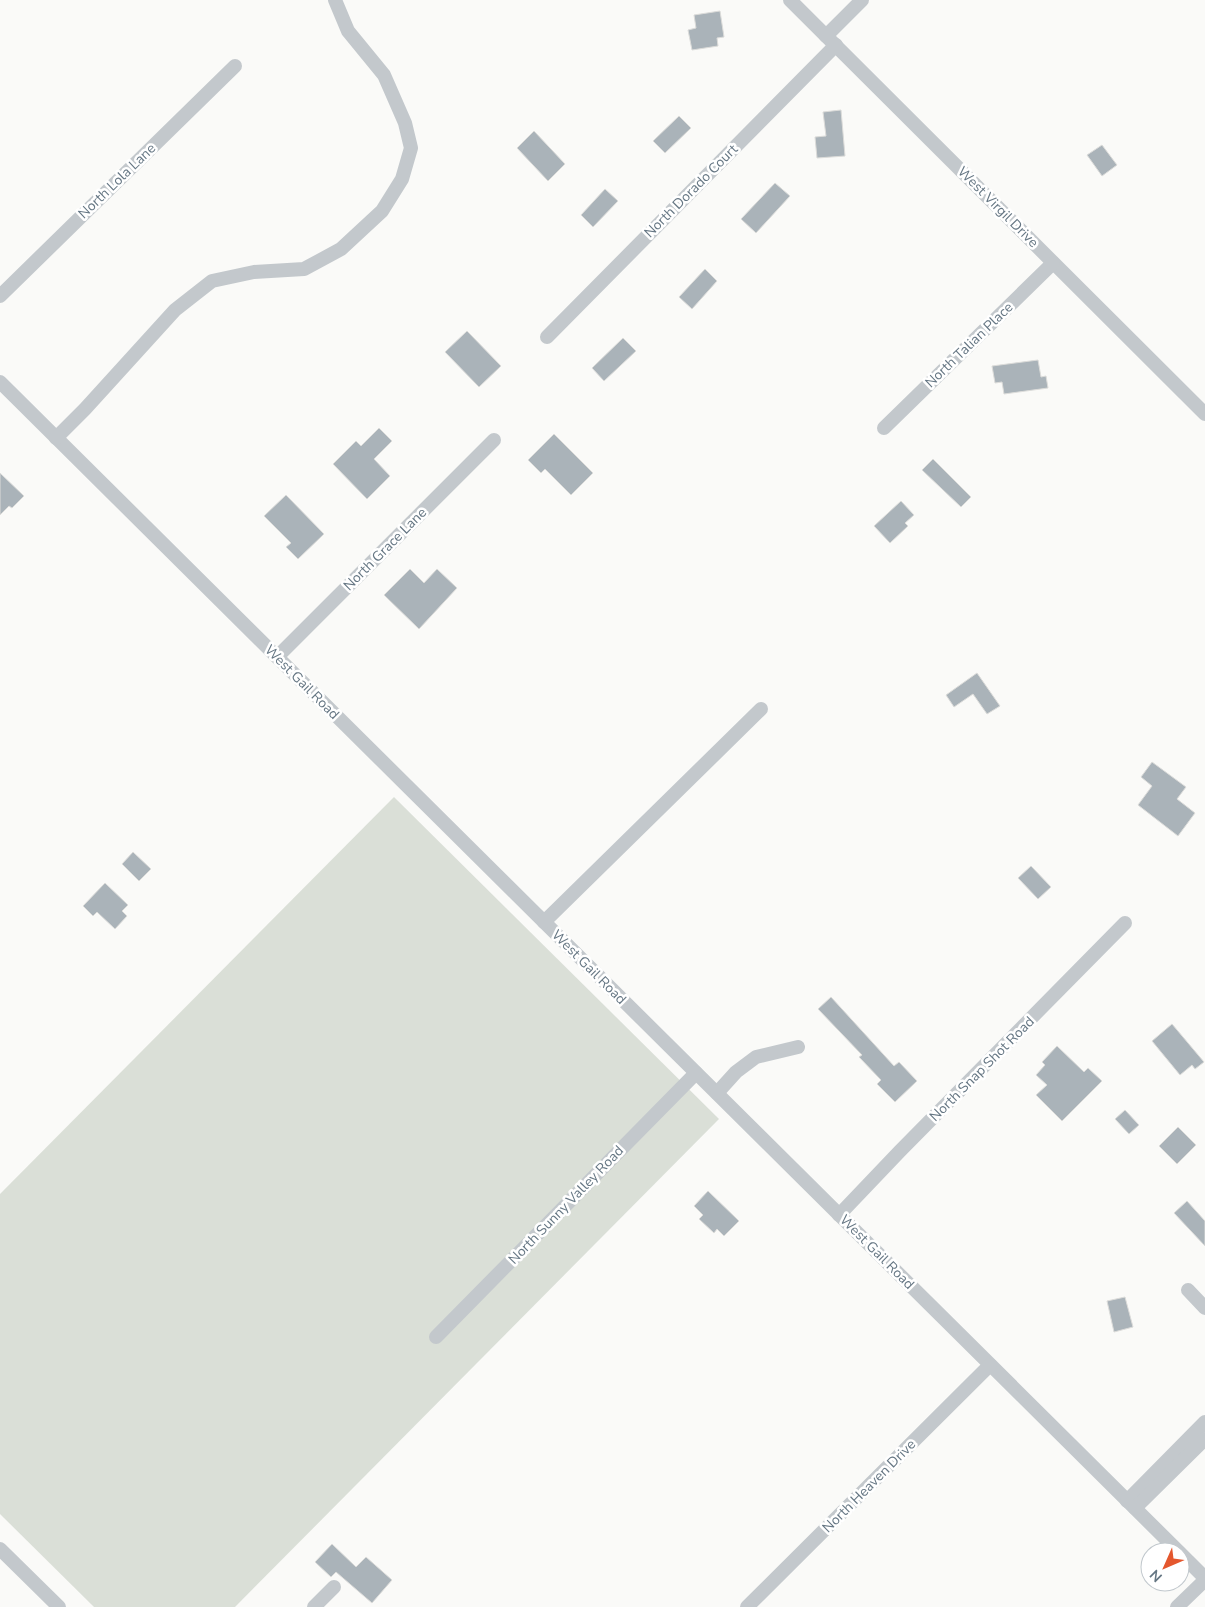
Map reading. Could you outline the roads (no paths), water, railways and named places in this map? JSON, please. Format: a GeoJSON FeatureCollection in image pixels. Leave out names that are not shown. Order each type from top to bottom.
{"type":"FeatureCollection","features":[{"type":"Feature","properties":{"kind":"street"},"geometry":{"type":"LineString","coordinates":[[56,438],[175,310],[212,281],[254,272],[304,269],[341,249],[382,210],[402,178],[411,148],[405,124],[384,75],[348,31],[335,0]]}},
{"type":"Feature","properties":{"kind":"street","name":"West Virgil Drive"},"geometry":{"type":"LineString","coordinates":[[790,0],[1205,414]]}},
{"type":"Feature","properties":{"kind":"street","name":"North Dorado Court"},"geometry":{"type":"LineString","coordinates":[[547,337],[831,41],[862,0]]}},
{"type":"Feature","properties":{"kind":"street","name":"North Lola Lane"},"geometry":{"type":"LineString","coordinates":[[0,296],[235,66]]}},
{"type":"Feature","properties":{"kind":"street","name":"North Talian Place"},"geometry":{"type":"LineString","coordinates":[[884,428],[1054,263]]}},
{"type":"Feature","properties":{"kind":"street","name":"West Gail Road"},"geometry":{"type":"LineString","coordinates":[[0,382],[1170,1542]]}},
{"type":"Feature","properties":{"kind":"street","name":"North Grace Lane"},"geometry":{"type":"LineString","coordinates":[[277,657],[494,440]]}},
{"type":"Feature","properties":{"kind":"street"},"geometry":{"type":"LineString","coordinates":[[544,922],[761,709]]}},
{"type":"Feature","properties":{"kind":"street","name":"North Snap Shot Road"},"geometry":{"type":"LineString","coordinates":[[839,1215],[1125,923]]}},
{"type":"Feature","properties":{"kind":"street"},"geometry":{"type":"LineString","coordinates":[[717,1094],[736,1072],[756,1057],[798,1047]]}},
{"type":"Feature","properties":{"kind":"street","name":"North Sunny Valley Road"},"geometry":{"type":"LineString","coordinates":[[436,1337],[696,1073]]}},
{"type":"Feature","properties":{"kind":"street"},"geometry":{"type":"LineString","coordinates":[[1188,1290],[1205,1308]]}},
{"type":"Feature","properties":{"kind":"street","name":"North Heaven Drive"},"geometry":{"type":"LineString","coordinates":[[747,1607],[990,1365]]}},
{"type":"Feature","properties":{"kind":"street"},"geometry":{"type":"LineString","coordinates":[[1131,1504],[1205,1422]]}},
{"type":"Feature","properties":{"kind":"street"},"geometry":{"type":"LineString","coordinates":[[1131,1504],[1205,1439]]}},
{"type":"Feature","properties":{"kind":"street"},"geometry":{"type":"LineString","coordinates":[[0,1549],[59,1607]]}},
{"type":"Feature","properties":{"kind":"street","name":"West Gail Road"},"geometry":{"type":"LineString","coordinates":[[1190,1563],[1205,1579]]}},
{"type":"Feature","properties":{"kind":"street"},"geometry":{"type":"LineString","coordinates":[[1177,1607],[1205,1579]]}},
{"type":"Feature","properties":{"kind":"street"},"geometry":{"type":"LineString","coordinates":[[314,1607],[334,1587]]}}]}
